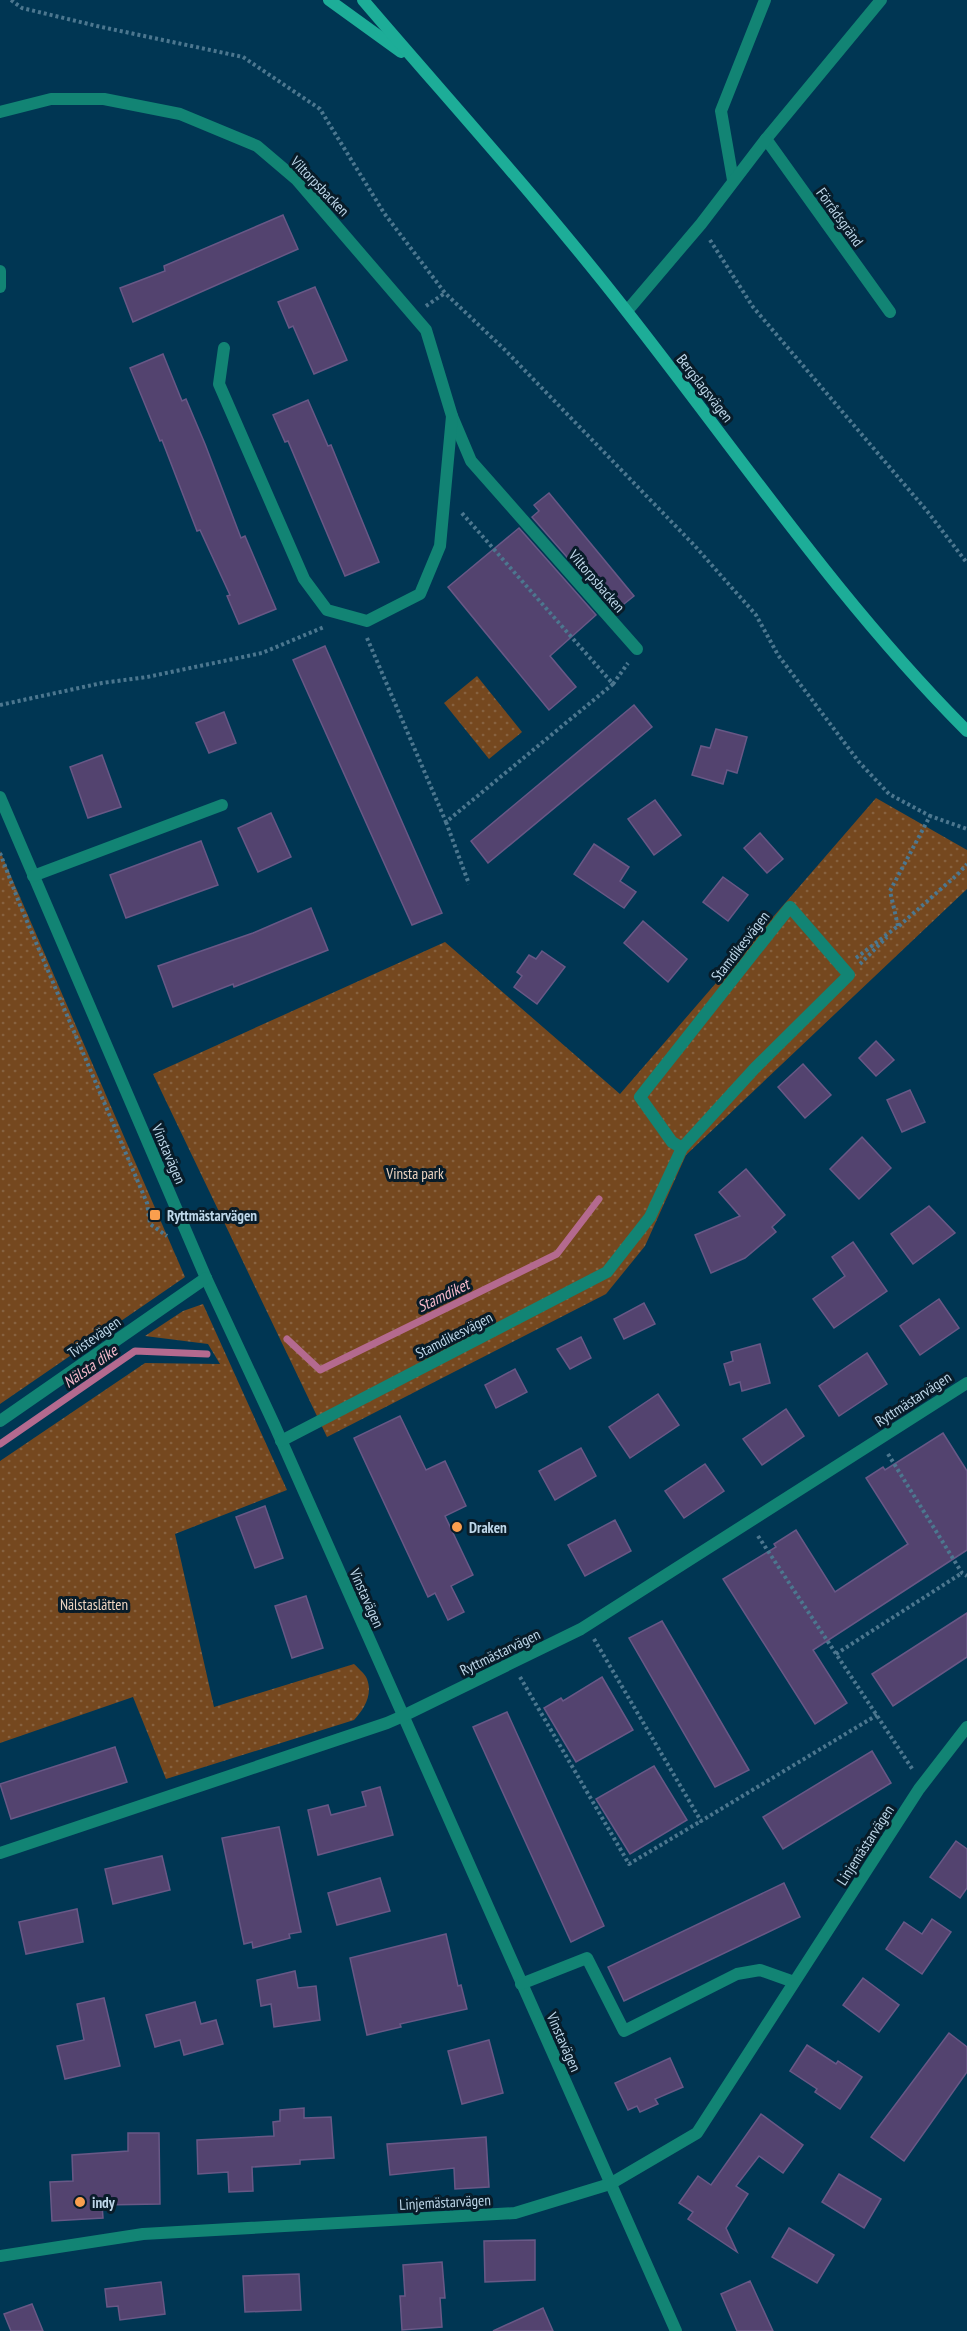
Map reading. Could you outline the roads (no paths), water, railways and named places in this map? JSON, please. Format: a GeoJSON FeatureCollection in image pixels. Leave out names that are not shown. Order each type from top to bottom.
{"type":"FeatureCollection","features":[{"type":"Feature","properties":{"kind":"main road","name":"Bergslagsvägen"},"geometry":{"type":"LineString","coordinates":[[329,0],[418,64]]}},
{"type":"Feature","properties":{"kind":"main road","name":"Bergslagsvägen"},"geometry":{"type":"LineString","coordinates":[[363,0],[495,151],[627,311],[844,593],[937,701],[967,731]]}},
{"type":"Feature","properties":{"kind":"street"},"geometry":{"type":"LineString","coordinates":[[733,180],[721,111],[765,0]]}},
{"type":"Feature","properties":{"kind":"street"},"geometry":{"type":"LineString","coordinates":[[627,311],[701,224],[733,180],[881,0]]}},
{"type":"Feature","properties":{"kind":"street","name":"Viltorpsbacken"},"geometry":{"type":"LineString","coordinates":[[0,112],[51,99],[104,99],[180,114],[256,146],[297,180],[426,330],[452,416],[471,461],[637,649]]}},
{"type":"Feature","properties":{"kind":"street","name":"Förrådsgränd"},"geometry":{"type":"LineString","coordinates":[[766,139],[890,312]]}},
{"type":"Feature","properties":{"kind":"street"},"geometry":{"type":"LineString","coordinates":[[0,271],[0,287]]}},
{"type":"Feature","properties":{"kind":"street","name":"Viltorpsbacken"},"geometry":{"type":"LineString","coordinates":[[224,348],[219,384],[304,579],[327,610],[367,621],[420,594],[440,546],[452,416]]}},
{"type":"Feature","properties":{"kind":"street","name":"Vinstavägen"},"geometry":{"type":"LineString","coordinates":[[0,797],[206,1278],[281,1441],[676,2331]]}},
{"type":"Feature","properties":{"kind":"street"},"geometry":{"type":"LineString","coordinates":[[33,876],[222,805]]}},
{"type":"Feature","properties":{"kind":"street","name":"Stamdikesvägen"},"geometry":{"type":"LineString","coordinates":[[281,1441],[606,1272],[650,1217],[682,1148],[846,971],[790,907],[640,1097],[672,1142],[682,1148]]}},
{"type":"Feature","properties":{"kind":"street","name":"Tvistevägen"},"geometry":{"type":"LineString","coordinates":[[0,1421],[206,1278]]}},
{"type":"Feature","properties":{"kind":"street","name":"Ryttmästarvägen"},"geometry":{"type":"LineString","coordinates":[[0,1853],[403,1716],[586,1626],[967,1383]]}},
{"type":"Feature","properties":{"kind":"street","name":"Linjemästarvägen"},"geometry":{"type":"LineString","coordinates":[[0,2256],[143,2234],[514,2213],[610,2184],[697,2133],[922,1784],[967,1727]]}},
{"type":"Feature","properties":{"kind":"street"},"geometry":{"type":"LineString","coordinates":[[521,1984],[587,1958],[624,2031],[737,1974],[760,1970],[794,1982]]}},
{"type":"Feature","properties":{"kind":"waterway","name":"Stamdiket"},"geometry":{"type":"LineString","coordinates":[[287,1339],[320,1370],[557,1254],[599,1199]]}},
{"type":"Feature","properties":{"kind":"waterway","name":"Nälsta dike"},"geometry":{"type":"LineString","coordinates":[[0,1444],[135,1351],[207,1354]]}},
{"type":"Feature","properties":{"kind":"place","name":"Ryttmästarvägen"},"geometry":{"type":"Point","coordinates":[155,1215]}},
{"type":"Feature","properties":{"kind":"place","name":"Draken"},"geometry":{"type":"Point","coordinates":[457,1527]}},
{"type":"Feature","properties":{"kind":"place","name":"indy"},"geometry":{"type":"Point","coordinates":[80,2202]}},
{"type":"Feature","properties":{"kind":"park label","name":"Vinsta park"},"geometry":{"type":"Point","coordinates":[415,1173]}},
{"type":"Feature","properties":{"kind":"park label","name":"Nälstaslätten"},"geometry":{"type":"Point","coordinates":[94,1604]}}]}
